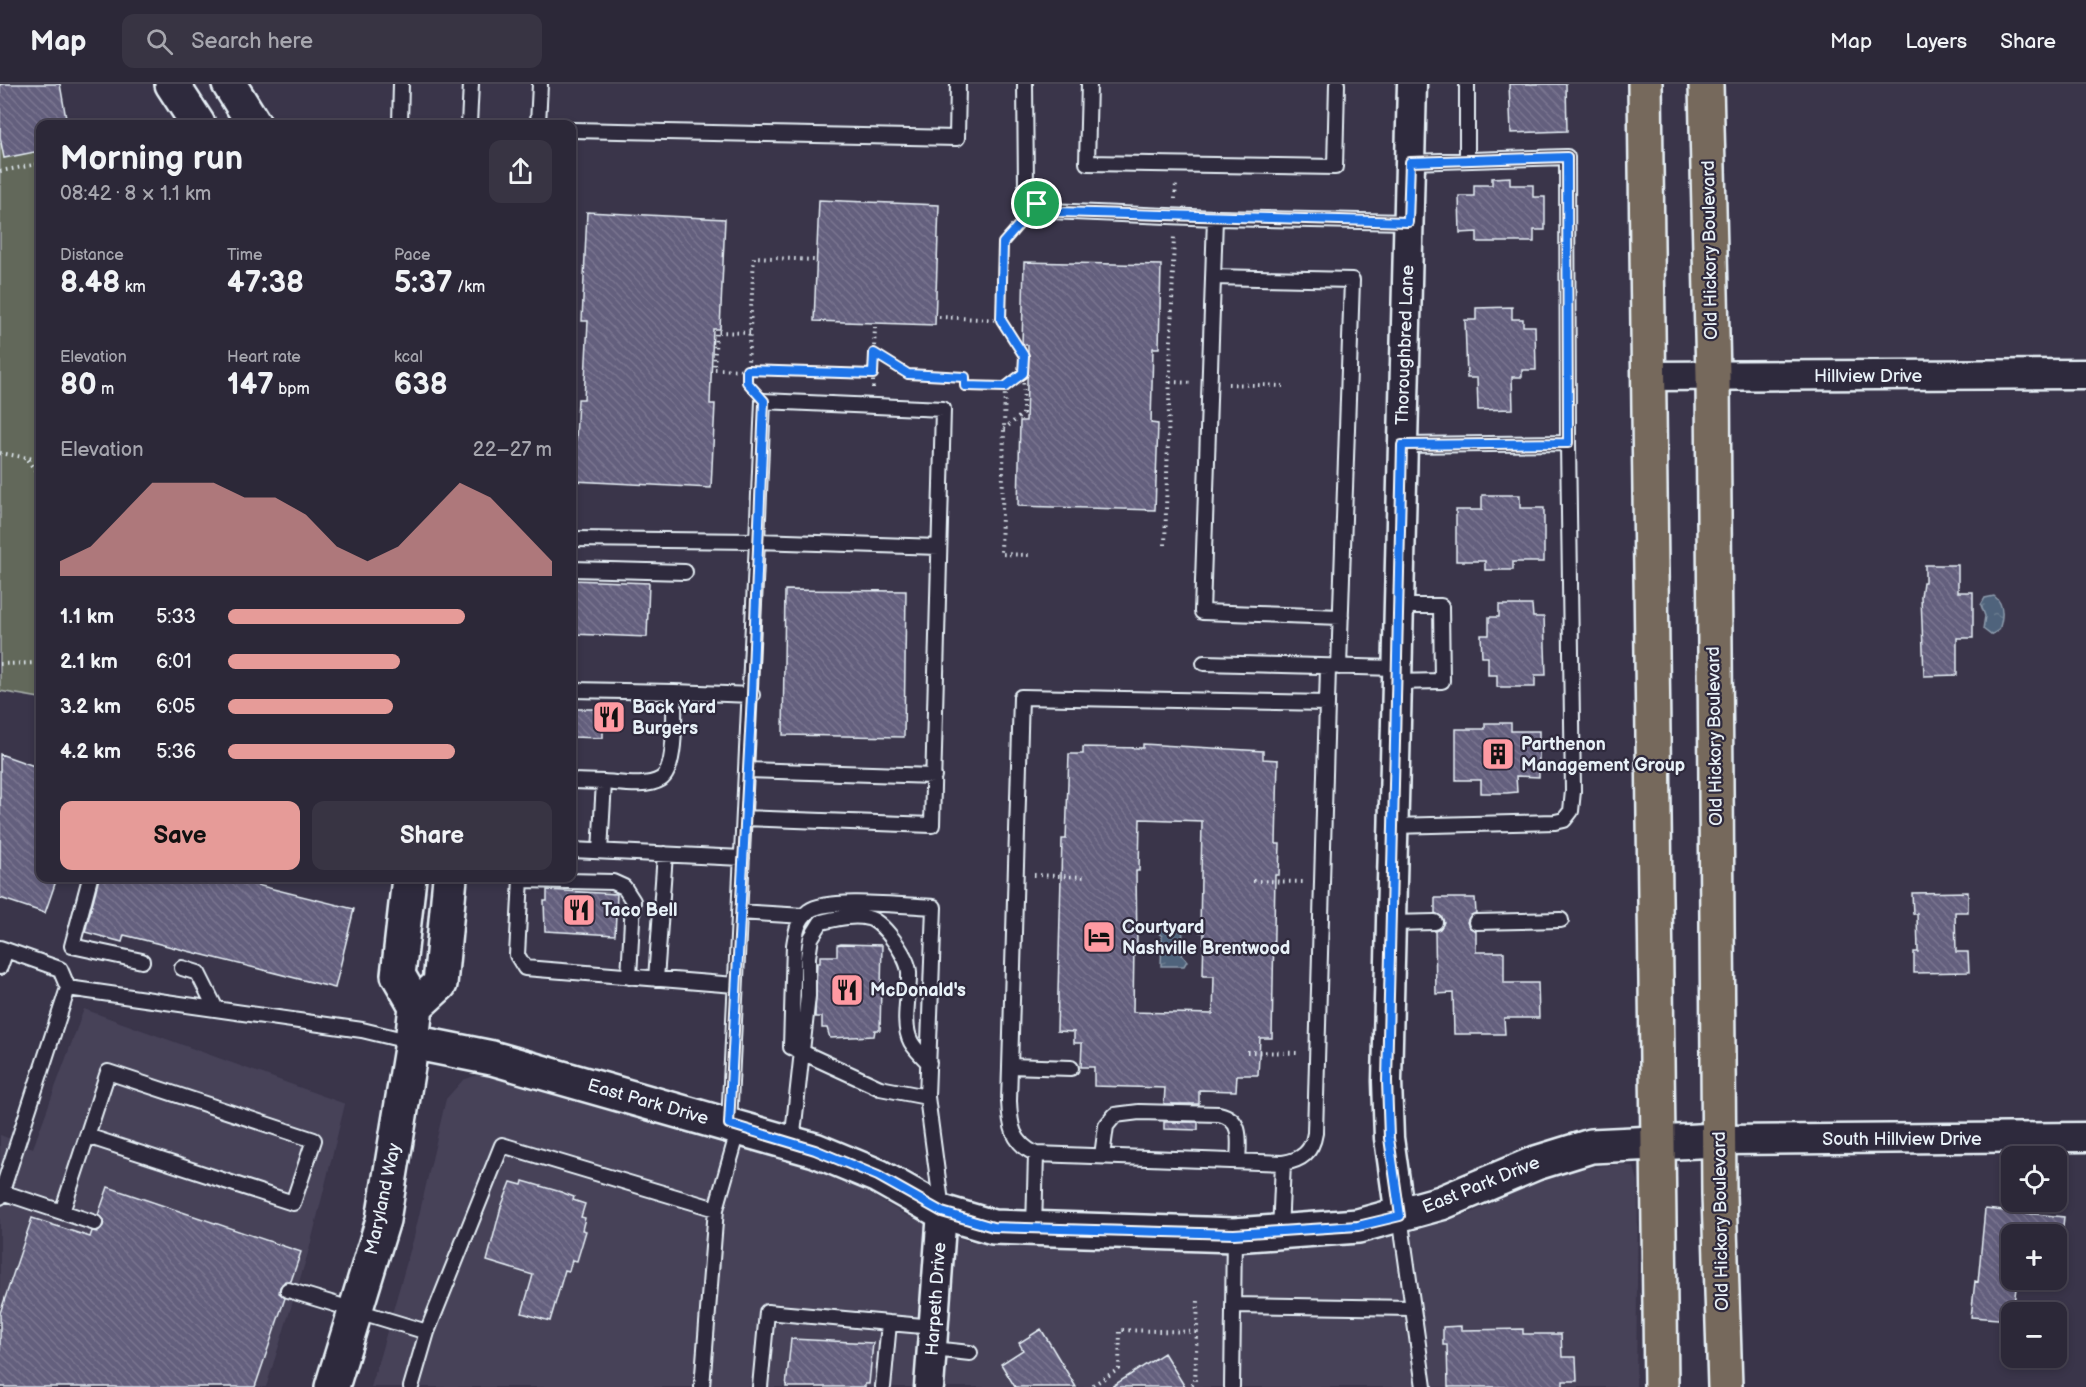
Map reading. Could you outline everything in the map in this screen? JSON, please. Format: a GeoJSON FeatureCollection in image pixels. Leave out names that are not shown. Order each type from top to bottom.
{"type":"FeatureCollection","features":[{"type":"Feature","properties":{"kind":"main road"},"geometry":{"type":"LineString","coordinates":[[1645,84],[1649,376],[1648,502],[1661,1387]]}},
{"type":"Feature","properties":{"kind":"main road","name":"Old Hickory Boulevard"},"geometry":{"type":"LineString","coordinates":[[1706,84],[1713,376],[1719,1140],[1725,1387]]}},
{"type":"Feature","properties":{"kind":"street"},"geometry":{"type":"LineString","coordinates":[[172,84],[195,120]]}},
{"type":"Feature","properties":{"kind":"street"},"geometry":{"type":"LineString","coordinates":[[229,84],[252,120]]}},
{"type":"Feature","properties":{"kind":"street","name":"Thoroughbred Lane"},"geometry":{"type":"LineString","coordinates":[[1400,1216],[1388,1118],[1390,923],[1412,84]]}},
{"type":"Feature","properties":{"kind":"street","name":"Hillview Drive"},"geometry":{"type":"LineString","coordinates":[[1649,376],[2086,374]]}},
{"type":"Feature","properties":{"kind":"street"},"geometry":{"type":"LineString","coordinates":[[409,882],[399,975],[416,1006],[440,984],[450,882]]}},
{"type":"Feature","properties":{"kind":"street","name":"Maryland Way"},"geometry":{"type":"LineString","coordinates":[[332,1387],[383,1220],[416,1006]]}},
{"type":"Feature","properties":{"kind":"street","name":"East Park Drive"},"geometry":{"type":"LineString","coordinates":[[411,1042],[492,1058],[792,1143],[878,1176],[942,1212],[993,1227],[1234,1234],[1358,1226],[1400,1216],[1566,1152],[1591,1146],[1659,1141],[1719,1140]]}},
{"type":"Feature","properties":{"kind":"street","name":"South Hillview Drive"},"geometry":{"type":"LineString","coordinates":[[1719,1140],[2086,1137]]}},
{"type":"Feature","properties":{"kind":"street","name":"Harpeth Drive"},"geometry":{"type":"LineString","coordinates":[[929,1387],[942,1212]]}},
{"type":"Feature","properties":{"kind":"lane"},"geometry":{"type":"LineString","coordinates":[[400,120],[401,84]]}},
{"type":"Feature","properties":{"kind":"lane"},"geometry":{"type":"LineString","coordinates":[[470,120],[471,84]]}},
{"type":"Feature","properties":{"kind":"lane"},"geometry":{"type":"LineString","coordinates":[[538,120],[540,84]]}},
{"type":"Feature","properties":{"kind":"lane"},"geometry":{"type":"LineString","coordinates":[[576,130],[957,138],[958,84]]}},
{"type":"Feature","properties":{"kind":"lane"},"geometry":{"type":"LineString","coordinates":[[1023,84],[1026,186],[1037,204],[1049,211],[1174,217],[1408,222]]}},
{"type":"Feature","properties":{"kind":"lane"},"geometry":{"type":"LineString","coordinates":[[1089,84],[1087,163],[1335,167],[1337,84]]}},
{"type":"Feature","properties":{"kind":"lane"},"geometry":{"type":"LineString","coordinates":[[1467,84],[1467,160]]}},
{"type":"Feature","properties":{"kind":"lane"},"geometry":{"type":"LineString","coordinates":[[1392,826],[1554,822],[1564,820],[1571,811],[1567,157],[1410,162]]}},
{"type":"Feature","properties":{"kind":"lane"},"geometry":{"type":"LineString","coordinates":[[1215,218],[1202,612],[1341,617]]}},
{"type":"Feature","properties":{"kind":"lane"},"geometry":{"type":"LineString","coordinates":[[1213,277],[1352,280],[1341,617],[1327,703],[1318,1054],[1313,1143],[1303,1157],[1283,1163],[1036,1154],[1020,1144],[1013,1134],[1009,1101],[1022,697],[1327,703]]}},
{"type":"Feature","properties":{"kind":"lane"},"geometry":{"type":"LineString","coordinates":[[702,1387],[716,1209],[734,1126],[738,912],[742,858],[744,818],[752,695],[764,401],[943,409],[932,825],[744,818]]}},
{"type":"Feature","properties":{"kind":"lane"},"geometry":{"type":"LineString","coordinates":[[1402,445],[1568,443]]}},
{"type":"Feature","properties":{"kind":"lane"},"geometry":{"type":"LineString","coordinates":[[576,539],[939,546]]}},
{"type":"Feature","properties":{"kind":"lane"},"geometry":{"type":"LineString","coordinates":[[576,569],[685,572]]}},
{"type":"Feature","properties":{"kind":"lane"},"geometry":{"type":"LineString","coordinates":[[1204,663],[1334,667],[1442,681],[1441,606],[1398,606]]}},
{"type":"Feature","properties":{"kind":"lane"},"geometry":{"type":"LineString","coordinates":[[576,690],[752,695]]}},
{"type":"Feature","properties":{"kind":"lane"},"geometry":{"type":"LineString","coordinates":[[576,781],[641,783],[656,781],[665,776],[670,766],[672,751],[674,692]]}},
{"type":"Feature","properties":{"kind":"lane"},"geometry":{"type":"LineString","coordinates":[[747,771],[934,776]]}},
{"type":"Feature","properties":{"kind":"lane"},"geometry":{"type":"LineString","coordinates":[[600,851],[604,782]]}},
{"type":"Feature","properties":{"kind":"lane"},"geometry":{"type":"LineString","coordinates":[[576,850],[742,858]]}},
{"type":"Feature","properties":{"kind":"lane"},"geometry":{"type":"LineString","coordinates":[[656,979],[665,854]]}},
{"type":"Feature","properties":{"kind":"lane"},"geometry":{"type":"LineString","coordinates":[[576,881],[613,882],[624,887],[633,901],[629,977]]}},
{"type":"Feature","properties":{"kind":"lane"},"geometry":{"type":"LineString","coordinates":[[89,882],[72,946],[142,961]]}},
{"type":"Feature","properties":{"kind":"lane"},"geometry":{"type":"LineString","coordinates":[[521,882],[517,955],[525,968],[735,985]]}},
{"type":"Feature","properties":{"kind":"lane"},"geometry":{"type":"LineString","coordinates":[[927,1097],[880,1088],[791,1047],[796,930],[804,916],[817,906],[829,903],[934,907],[927,1097],[942,1212]]}},
{"type":"Feature","properties":{"kind":"lane"},"geometry":{"type":"LineString","coordinates":[[738,912],[804,916]]}},
{"type":"Feature","properties":{"kind":"lane"},"geometry":{"type":"LineString","coordinates":[[792,1143],[808,996],[811,938],[821,922],[839,918],[869,918],[883,928],[906,960],[909,970],[910,1041],[929,1063]]}},
{"type":"Feature","properties":{"kind":"lane"},"geometry":{"type":"LineString","coordinates":[[1476,922],[1561,920]]}},
{"type":"Feature","properties":{"kind":"lane"},"geometry":{"type":"LineString","coordinates":[[1390,923],[1435,922]]}},
{"type":"Feature","properties":{"kind":"lane"},"geometry":{"type":"LineString","coordinates":[[0,967],[3,949],[60,969],[68,988],[5,1164],[1,1194],[95,1223]]}},
{"type":"Feature","properties":{"kind":"lane"},"geometry":{"type":"LineString","coordinates":[[182,968],[198,973],[216,1009]]}},
{"type":"Feature","properties":{"kind":"lane"},"geometry":{"type":"LineString","coordinates":[[68,988],[362,1030],[411,1042]]}},
{"type":"Feature","properties":{"kind":"lane"},"geometry":{"type":"LineString","coordinates":[[1010,1066],[1071,1068]]}},
{"type":"Feature","properties":{"kind":"lane"},"geometry":{"type":"LineString","coordinates":[[62,1212],[108,1072],[314,1140],[293,1203],[87,1136]]}},
{"type":"Feature","properties":{"kind":"lane"},"geometry":{"type":"LineString","coordinates":[[1102,1156],[1106,1126],[1114,1115],[1131,1112],[1219,1114],[1232,1118],[1238,1129],[1238,1161]]}},
{"type":"Feature","properties":{"kind":"lane"},"geometry":{"type":"LineString","coordinates":[[411,1387],[427,1332],[502,1144],[716,1209]]}},
{"type":"Feature","properties":{"kind":"lane"},"geometry":{"type":"LineString","coordinates":[[1034,1228],[1036,1154]]}},
{"type":"Feature","properties":{"kind":"lane"},"geometry":{"type":"LineString","coordinates":[[1280,1232],[1283,1163]]}},
{"type":"Feature","properties":{"kind":"lane"},"geometry":{"type":"LineString","coordinates":[[1400,1216],[1424,1387]]}},
{"type":"Feature","properties":{"kind":"lane"},"geometry":{"type":"LineString","coordinates":[[1232,1387],[1234,1234]]}},
{"type":"Feature","properties":{"kind":"lane"},"geometry":{"type":"LineString","coordinates":[[288,1290],[427,1332]]}},
{"type":"Feature","properties":{"kind":"lane"},"geometry":{"type":"LineString","coordinates":[[1233,1305],[1412,1308]]}},
{"type":"Feature","properties":{"kind":"lane"},"geometry":{"type":"LineString","coordinates":[[760,1387],[767,1312],[889,1323],[970,1353]]}},
{"type":"Feature","properties":{"kind":"lane"},"geometry":{"type":"LineString","coordinates":[[883,1387],[889,1323]]}},
{"type":"Feature","properties":{"kind":"path"},"geometry":{"type":"LineString","coordinates":[[1165,545],[1176,164]]}},
{"type":"Feature","properties":{"kind":"path"},"geometry":{"type":"LineString","coordinates":[[0,171],[36,165]]}},
{"type":"Feature","properties":{"kind":"path"},"geometry":{"type":"LineString","coordinates":[[1004,429],[1023,414],[1024,356],[1001,320],[1003,243],[1037,204]]}},
{"type":"Feature","properties":{"kind":"path"},"geometry":{"type":"LineString","coordinates":[[764,401],[747,382],[754,256],[814,260]]}},
{"type":"Feature","properties":{"kind":"path"},"geometry":{"type":"LineString","coordinates":[[939,318],[1001,320]]}},
{"type":"Feature","properties":{"kind":"path"},"geometry":{"type":"LineString","coordinates":[[750,333],[716,332],[714,369],[873,374],[875,327]]}},
{"type":"Feature","properties":{"kind":"path"},"geometry":{"type":"LineString","coordinates":[[874,353],[908,374],[965,377],[965,386],[1005,387],[1023,373]]}},
{"type":"Feature","properties":{"kind":"path"},"geometry":{"type":"LineString","coordinates":[[1005,387],[1001,554],[1029,555]]}},
{"type":"Feature","properties":{"kind":"path"},"geometry":{"type":"LineString","coordinates":[[0,453],[36,460]]}},
{"type":"Feature","properties":{"kind":"path"},"geometry":{"type":"LineString","coordinates":[[27,459],[36,471]]}},
{"type":"Feature","properties":{"kind":"path"},"geometry":{"type":"LineString","coordinates":[[0,664],[36,663]]}},
{"type":"Feature","properties":{"kind":"path"},"geometry":{"type":"LineString","coordinates":[[1016,874],[1087,877]]}},
{"type":"Feature","properties":{"kind":"path"},"geometry":{"type":"LineString","coordinates":[[1253,881],[1322,882]]}},
{"type":"Feature","properties":{"kind":"path"},"geometry":{"type":"LineString","coordinates":[[1247,1052],[1318,1054]]}},
{"type":"Feature","properties":{"kind":"path"},"geometry":{"type":"LineString","coordinates":[[1192,1385],[1195,1383],[1198,1300]]}},
{"type":"Feature","properties":{"kind":"path"},"geometry":{"type":"LineString","coordinates":[[1093,1386],[1119,1369],[1120,1330],[1197,1332]]}},
{"type":"Feature","properties":{"kind":"shaded area"},"geometry":{"type":"Polygon","coordinates":[[[84,1009],[345,1104],[309,1250],[266,1387],[0,1387],[0,1135],[33,1148],[84,1009]]]}},
{"type":"Feature","properties":{"kind":"shaded area"},"geometry":{"type":"Polygon","coordinates":[[[486,1072],[799,1158],[853,1184],[905,1215],[973,1243],[1264,1250],[1334,1243],[1403,1231],[1471,1213],[1529,1185],[1576,1169],[1621,1164],[1634,1167],[1638,1181],[1636,1387],[371,1387],[414,1237],[446,1099],[463,1080],[486,1072]]]}},
{"type":"Feature","properties":{"kind":"green space"},"geometry":{"type":"Polygon","coordinates":[[[36,138],[36,697],[0,691],[0,144],[36,138]]]}},
{"type":"Feature","properties":{"kind":"water"},"geometry":{"type":"Polygon","coordinates":[[[1994,596],[2000,603],[2002,616],[1999,630],[1991,635],[1983,629],[1985,616],[1981,605],[1985,598],[1994,596]]]}},
{"type":"Feature","properties":{"kind":"water"},"geometry":{"type":"Polygon","coordinates":[[[1160,924],[1183,925],[1182,955],[1187,961],[1184,966],[1161,966],[1162,936],[1156,931],[1160,924]]]}},
{"type":"Feature","properties":{"kind":"building"},"geometry":{"type":"Polygon","coordinates":[[[0,84],[60,84],[66,120],[36,120],[36,152],[4,158],[0,137],[0,84]]]}},
{"type":"Feature","properties":{"kind":"building"},"geometry":{"type":"Polygon","coordinates":[[[1509,84],[1566,84],[1567,131],[1511,133],[1509,84]]]}},
{"type":"Feature","properties":{"kind":"building"},"geometry":{"type":"Polygon","coordinates":[[[1510,177],[1510,185],[1533,185],[1533,197],[1545,197],[1545,230],[1534,230],[1534,242],[1477,242],[1477,232],[1460,233],[1459,196],[1474,196],[1474,185],[1492,185],[1492,178],[1510,177]]]}},
{"type":"Feature","properties":{"kind":"building"},"geometry":{"type":"Polygon","coordinates":[[[819,200],[939,205],[935,325],[814,321],[819,200]]]}},
{"type":"Feature","properties":{"kind":"building"},"geometry":{"type":"Polygon","coordinates":[[[587,212],[725,219],[720,329],[713,329],[710,404],[715,404],[711,488],[576,481],[578,399],[584,399],[588,321],[582,321],[587,212]]]}},
{"type":"Feature","properties":{"kind":"building"},"geometry":{"type":"Polygon","coordinates":[[[1024,262],[1161,265],[1159,348],[1153,348],[1151,423],[1158,424],[1155,510],[1018,506],[1020,421],[1026,421],[1028,345],[1022,345],[1024,262]]]}},
{"type":"Feature","properties":{"kind":"building"},"geometry":{"type":"Polygon","coordinates":[[[1512,307],[1512,319],[1523,319],[1523,326],[1535,326],[1536,370],[1522,370],[1522,377],[1512,377],[1513,409],[1478,410],[1477,378],[1467,378],[1465,320],[1476,320],[1476,308],[1512,307]]]}},
{"type":"Feature","properties":{"kind":"building"},"geometry":{"type":"Polygon","coordinates":[[[1482,495],[1520,495],[1520,508],[1544,508],[1544,562],[1513,562],[1513,570],[1485,570],[1485,561],[1456,561],[1456,510],[1482,510],[1482,495]]]}},
{"type":"Feature","properties":{"kind":"building"},"geometry":{"type":"Polygon","coordinates":[[[1925,565],[1958,565],[1958,592],[1973,592],[1973,638],[1957,638],[1957,675],[1924,676],[1921,597],[1923,582],[1925,582],[1925,565]]]}},
{"type":"Feature","properties":{"kind":"building"},"geometry":{"type":"Polygon","coordinates":[[[576,580],[649,583],[647,637],[576,634],[576,580]]]}},
{"type":"Feature","properties":{"kind":"building"},"geometry":{"type":"Polygon","coordinates":[[[785,590],[906,591],[904,737],[783,735],[785,590]]]}},
{"type":"Feature","properties":{"kind":"building"},"geometry":{"type":"Polygon","coordinates":[[[1499,605],[1532,605],[1533,617],[1544,617],[1546,675],[1535,675],[1535,687],[1497,687],[1497,675],[1488,675],[1488,657],[1482,657],[1481,635],[1489,635],[1489,617],[1499,617],[1499,605]]]}},
{"type":"Feature","properties":{"kind":"building"},"geometry":{"type":"Polygon","coordinates":[[[576,709],[603,709],[603,738],[576,737],[576,709]]]}},
{"type":"Feature","properties":{"kind":"building","name":"Parthenon Management Group"},"geometry":{"type":"Polygon","coordinates":[[[1485,723],[1511,723],[1511,731],[1539,731],[1539,777],[1516,776],[1517,792],[1507,793],[1481,793],[1481,780],[1456,780],[1456,729],[1485,729],[1485,723]]]}},
{"type":"Feature","properties":{"kind":"building","name":"Courtyard Nashville Brentwood"},"geometry":{"type":"Polygon","coordinates":[[[1143,744],[1263,751],[1263,759],[1278,760],[1276,844],[1280,844],[1279,875],[1275,875],[1272,1038],[1260,1038],[1258,1075],[1237,1075],[1236,1091],[1199,1090],[1199,1104],[1164,1104],[1165,1088],[1094,1086],[1094,1067],[1081,1067],[1082,1043],[1074,1043],[1074,1032],[1057,1031],[1062,839],[1066,839],[1069,754],[1083,754],[1083,747],[1143,748],[1143,744]],[[1140,819],[1139,871],[1136,871],[1137,946],[1134,946],[1133,1012],[1213,1014],[1214,976],[1203,976],[1204,931],[1200,932],[1202,821],[1140,819]]]}},
{"type":"Feature","properties":{"kind":"building"},"geometry":{"type":"Polygon","coordinates":[[[0,754],[36,767],[36,882],[56,882],[45,913],[0,898],[0,754]]]}},
{"type":"Feature","properties":{"kind":"building"},"geometry":{"type":"Polygon","coordinates":[[[98,882],[245,882],[354,909],[335,988],[124,935],[122,942],[85,932],[98,882]]]}},
{"type":"Feature","properties":{"kind":"building","name":"Taco Bell"},"geometry":{"type":"Polygon","coordinates":[[[547,890],[617,894],[615,935],[545,931],[544,901],[547,901],[547,890]]]}},
{"type":"Feature","properties":{"kind":"building"},"geometry":{"type":"Polygon","coordinates":[[[1968,892],[1968,912],[1955,912],[1956,952],[1968,952],[1969,972],[1914,973],[1914,952],[1918,952],[1917,914],[1913,914],[1912,893],[1968,892]]]}},
{"type":"Feature","properties":{"kind":"building"},"geometry":{"type":"Polygon","coordinates":[[[1435,898],[1475,898],[1476,913],[1471,915],[1467,922],[1469,927],[1476,931],[1476,952],[1504,952],[1504,983],[1538,983],[1539,1018],[1504,1018],[1505,1034],[1454,1034],[1453,993],[1436,994],[1435,931],[1440,929],[1444,922],[1442,917],[1435,913],[1435,898]]]}},
{"type":"Feature","properties":{"kind":"building","name":"McDonald's"},"geometry":{"type":"Polygon","coordinates":[[[837,945],[882,945],[880,1030],[875,1030],[874,1036],[830,1038],[827,1028],[822,1028],[822,1017],[815,1017],[817,963],[820,963],[820,956],[837,956],[837,945]]]}},
{"type":"Feature","properties":{"kind":"building"},"geometry":{"type":"Polygon","coordinates":[[[1164,1122],[1198,1122],[1198,1130],[1164,1129],[1164,1122]]]}},
{"type":"Feature","properties":{"kind":"building"},"geometry":{"type":"Polygon","coordinates":[[[523,1181],[561,1192],[585,1204],[581,1217],[585,1218],[582,1230],[586,1231],[577,1261],[572,1260],[569,1271],[565,1270],[550,1321],[522,1313],[533,1275],[487,1261],[501,1207],[511,1182],[522,1185],[523,1181]]]}},
{"type":"Feature","properties":{"kind":"building"},"geometry":{"type":"Polygon","coordinates":[[[108,1187],[301,1252],[291,1281],[285,1281],[280,1287],[279,1293],[285,1298],[255,1387],[0,1387],[0,1313],[32,1218],[90,1237],[92,1231],[97,1232],[103,1226],[104,1221],[98,1215],[108,1187]]]}},
{"type":"Feature","properties":{"kind":"building"},"geometry":{"type":"Polygon","coordinates":[[[1985,1209],[2064,1217],[2063,1224],[2001,1224],[2001,1290],[2016,1290],[2014,1302],[2001,1302],[2001,1319],[1971,1317],[1975,1281],[1978,1282],[1985,1209]]]}},
{"type":"Feature","properties":{"kind":"building"},"geometry":{"type":"Polygon","coordinates":[[[1461,1326],[1461,1330],[1523,1329],[1523,1334],[1561,1334],[1562,1357],[1576,1357],[1577,1381],[1563,1381],[1563,1387],[1448,1387],[1447,1345],[1443,1345],[1443,1327],[1461,1326]]]}},
{"type":"Feature","properties":{"kind":"building"},"geometry":{"type":"Polygon","coordinates":[[[1041,1329],[1076,1387],[1015,1387],[1001,1364],[1023,1350],[1019,1343],[1041,1329]]]}},
{"type":"Feature","properties":{"kind":"building"},"geometry":{"type":"Polygon","coordinates":[[[791,1339],[873,1343],[869,1384],[865,1384],[865,1387],[786,1387],[791,1339]]]}},
{"type":"Feature","properties":{"kind":"building"},"geometry":{"type":"Polygon","coordinates":[[[1164,1353],[1185,1387],[1111,1387],[1164,1353]]]}},
{"type":"Feature","properties":{"kind":"place","name":"Back Yard Burgers"},"geometry":{"type":"Point","coordinates":[609,717]}},
{"type":"Feature","properties":{"kind":"place","name":"Parthenon Management Group"},"geometry":{"type":"Point","coordinates":[1498,754]}},
{"type":"Feature","properties":{"kind":"place","name":"Taco Bell"},"geometry":{"type":"Point","coordinates":[579,910]}},
{"type":"Feature","properties":{"kind":"place","name":"Courtyard Nashville Brentwood"},"geometry":{"type":"Point","coordinates":[1099,937]}},
{"type":"Feature","properties":{"kind":"place","name":"McDonald's"},"geometry":{"type":"Point","coordinates":[847,990]}},
{"type":"Feature","properties":{"kind":"route"},"geometry":{"type":"LineString","coordinates":[[1567,157],[1568,443],[1402,445],[1387,1081],[1389,1138],[1400,1216],[1358,1226],[1234,1234],[993,1227],[942,1212],[878,1176],[815,1150],[729,1124],[738,912],[752,695],[764,401],[747,382],[747,370],[873,374],[874,353],[908,374],[965,377],[965,386],[1005,387],[1023,373],[1024,356],[1001,320],[1003,243],[1037,204],[1049,211],[1058,212],[1408,222],[1410,162],[1567,157]]}}]}
